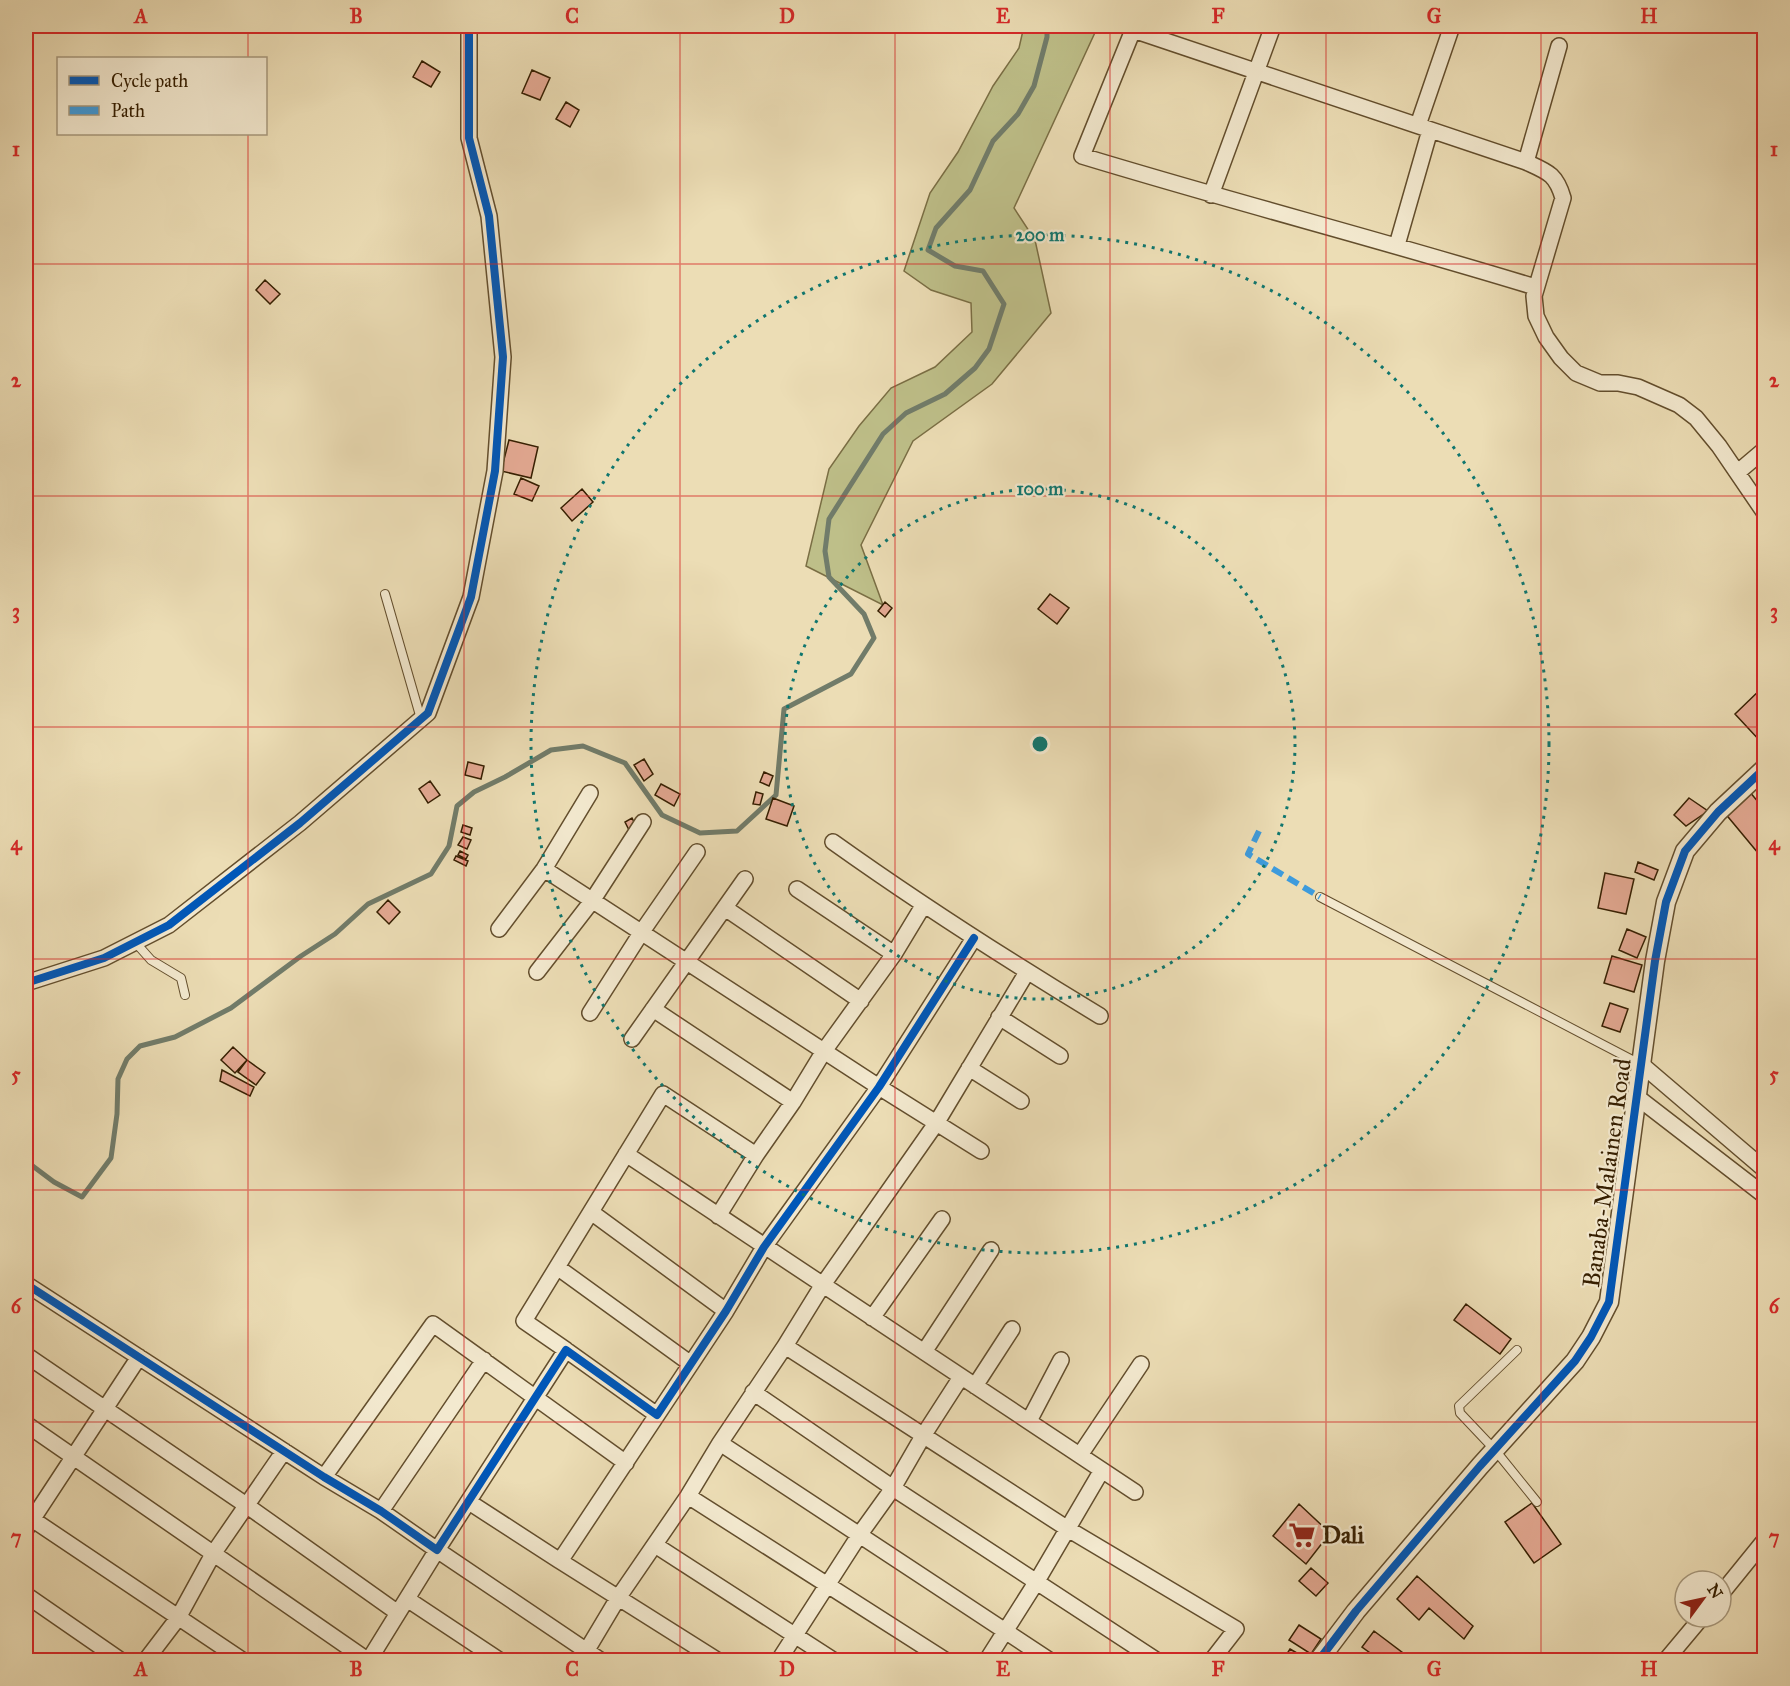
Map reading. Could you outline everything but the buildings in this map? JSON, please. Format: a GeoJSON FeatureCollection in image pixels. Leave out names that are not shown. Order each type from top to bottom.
{"type":"FeatureCollection","features":[{"type":"Feature","properties":{"kind":"street"},"geometry":{"type":"LineString","coordinates":[[26,983],[104,958],[169,925],[272,845],[428,713],[471,597],[495,471],[503,357],[489,216],[469,138],[469,26]]}},
{"type":"Feature","properties":{"kind":"street"},"geometry":{"type":"LineString","coordinates":[[1210,195],[1273,26]]}},
{"type":"Feature","properties":{"kind":"street"},"geometry":{"type":"LineString","coordinates":[[1397,245],[1424,128],[1452,26]]}},
{"type":"Feature","properties":{"kind":"street"},"geometry":{"type":"LineString","coordinates":[[1535,287],[1397,245],[1210,195],[1082,156],[1134,28],[1526,162],[1550,173],[1559,183],[1563,198],[1535,287],[1536,316],[1546,337],[1561,358],[1576,373],[1600,383],[1618,383],[1638,387],[1678,405],[1696,418],[1738,472],[1764,512]]}},
{"type":"Feature","properties":{"kind":"street"},"geometry":{"type":"LineString","coordinates":[[1526,162],[1559,46]]}},
{"type":"Feature","properties":{"kind":"street"},"geometry":{"type":"LineString","coordinates":[[1738,472],[1764,450]]}},
{"type":"Feature","properties":{"kind":"street","name":"Banaba-Malainen Road"},"geometry":{"type":"LineString","coordinates":[[1319,1660],[1356,1611],[1575,1361],[1591,1337],[1609,1302],[1655,961],[1666,902],[1685,851],[1718,812],[1764,769]]}},
{"type":"Feature","properties":{"kind":"street"},"geometry":{"type":"LineString","coordinates":[[499,929],[544,869],[590,793]]}},
{"type":"Feature","properties":{"kind":"street"},"geometry":{"type":"LineString","coordinates":[[537,972],[592,901],[643,822]]}},
{"type":"Feature","properties":{"kind":"street"},"geometry":{"type":"LineString","coordinates":[[833,842],[923,906],[1100,1016]]}},
{"type":"Feature","properties":{"kind":"street"},"geometry":{"type":"LineString","coordinates":[[590,1013],[641,933],[697,852]]}},
{"type":"Feature","properties":{"kind":"street"},"geometry":{"type":"LineString","coordinates":[[544,869],[686,963],[981,1151]]}},
{"type":"Feature","properties":{"kind":"street"},"geometry":{"type":"LineString","coordinates":[[632,1039],[745,879]]}},
{"type":"Feature","properties":{"kind":"street"},"geometry":{"type":"LineString","coordinates":[[797,888],[894,954]]}},
{"type":"Feature","properties":{"kind":"street"},"geometry":{"type":"LineString","coordinates":[[718,1216],[824,1051],[894,954],[923,906]]}},
{"type":"Feature","properties":{"kind":"street"},"geometry":{"type":"LineString","coordinates":[[725,908],[861,1001]]}},
{"type":"Feature","properties":{"kind":"street"},"geometry":{"type":"LineString","coordinates":[[560,1561],[726,1311],[764,1247],[879,1087],[974,938]]}},
{"type":"Feature","properties":{"kind":"street"},"geometry":{"type":"LineString","coordinates":[[26,1284],[381,1512],[590,1658],[618,1598],[656,1545],[822,1286],[937,1122],[1027,972]]}},
{"type":"Feature","properties":{"kind":"street"},"geometry":{"type":"LineString","coordinates":[[653,1009],[793,1102]]}},
{"type":"Feature","properties":{"kind":"street"},"geometry":{"type":"LineString","coordinates":[[999,1017],[1060,1056]]}},
{"type":"Feature","properties":{"kind":"street"},"geometry":{"type":"LineString","coordinates":[[1641,1064],[1764,1169]]}},
{"type":"Feature","properties":{"kind":"street"},"geometry":{"type":"LineString","coordinates":[[969,1068],[1021,1101]]}},
{"type":"Feature","properties":{"kind":"street"},"geometry":{"type":"LineString","coordinates":[[657,1415],[524,1322],[663,1094],[756,1155]]}},
{"type":"Feature","properties":{"kind":"street"},"geometry":{"type":"LineString","coordinates":[[1636,1097],[1764,1195]]}},
{"type":"Feature","properties":{"kind":"street"},"geometry":{"type":"LineString","coordinates":[[626,1154],[1135,1492]]}},
{"type":"Feature","properties":{"kind":"street"},"geometry":{"type":"LineString","coordinates":[[591,1212],[726,1311]]}},
{"type":"Feature","properties":{"kind":"street"},"geometry":{"type":"LineString","coordinates":[[872,1318],[942,1220]]}},
{"type":"Feature","properties":{"kind":"street"},"geometry":{"type":"LineString","coordinates":[[924,1352],[991,1250]]}},
{"type":"Feature","properties":{"kind":"street"},"geometry":{"type":"LineString","coordinates":[[557,1267],[691,1364]]}},
{"type":"Feature","properties":{"kind":"street"},"geometry":{"type":"LineString","coordinates":[[324,1477],[433,1324],[626,1463]]}},
{"type":"Feature","properties":{"kind":"street"},"geometry":{"type":"LineString","coordinates":[[975,1386],[1012,1329]]}},
{"type":"Feature","properties":{"kind":"street"},"geometry":{"type":"LineString","coordinates":[[785,1347],[1068,1529],[1236,1629],[1212,1660]]}},
{"type":"Feature","properties":{"kind":"street"},"geometry":{"type":"LineString","coordinates":[[26,1424],[368,1660],[566,1350]]}},
{"type":"Feature","properties":{"kind":"street"},"geometry":{"type":"LineString","coordinates":[[26,1354],[399,1613]]}},
{"type":"Feature","properties":{"kind":"street"},"geometry":{"type":"LineString","coordinates":[[139,1357],[28,1521],[242,1660]]}},
{"type":"Feature","properties":{"kind":"street"},"geometry":{"type":"LineString","coordinates":[[381,1512],[484,1360]]}},
{"type":"Feature","properties":{"kind":"street"},"geometry":{"type":"LineString","coordinates":[[1029,1422],[1061,1360]]}},
{"type":"Feature","properties":{"kind":"street"},"geometry":{"type":"LineString","coordinates":[[1080,1455],[1141,1364]]}},
{"type":"Feature","properties":{"kind":"street"},"geometry":{"type":"LineString","coordinates":[[779,1660],[860,1534],[893,1488],[961,1377]]}},
{"type":"Feature","properties":{"kind":"street"},"geometry":{"type":"LineString","coordinates":[[753,1392],[893,1488],[1156,1660]]}},
{"type":"Feature","properties":{"kind":"street"},"geometry":{"type":"LineString","coordinates":[[720,1443],[1049,1660]]}},
{"type":"Feature","properties":{"kind":"street"},"geometry":{"type":"LineString","coordinates":[[146,1660],[178,1618],[213,1554],[284,1451]]}},
{"type":"Feature","properties":{"kind":"street"},"geometry":{"type":"LineString","coordinates":[[987,1660],[1037,1581],[1102,1470]]}},
{"type":"Feature","properties":{"kind":"street"},"geometry":{"type":"LineString","coordinates":[[688,1496],[945,1660]]}},
{"type":"Feature","properties":{"kind":"street"},"geometry":{"type":"LineString","coordinates":[[469,1502],[717,1660]]}},
{"type":"Feature","properties":{"kind":"street"},"geometry":{"type":"LineString","coordinates":[[1733,1579],[1764,1541]]}},
{"type":"Feature","properties":{"kind":"street"},"geometry":{"type":"LineString","coordinates":[[656,1545],[833,1660]]}},
{"type":"Feature","properties":{"kind":"street"},"geometry":{"type":"LineString","coordinates":[[26,1595],[120,1660]]}},
{"type":"Feature","properties":{"kind":"street"},"geometry":{"type":"LineString","coordinates":[[407,1599],[499,1660]]}},
{"type":"Feature","properties":{"kind":"street"},"geometry":{"type":"LineString","coordinates":[[1666,1660],[1692,1629]]}},
{"type":"Feature","properties":{"kind":"lane"},"geometry":{"type":"LineString","coordinates":[[385,594],[421,719]]}},
{"type":"Feature","properties":{"kind":"lane"},"geometry":{"type":"LineString","coordinates":[[1320,897],[1641,1064]]}},
{"type":"Feature","properties":{"kind":"lane"},"geometry":{"type":"LineString","coordinates":[[135,942],[151,960],[182,978],[185,995]]}},
{"type":"Feature","properties":{"kind":"lane"},"geometry":{"type":"LineString","coordinates":[[1517,1350],[1459,1406],[1460,1413],[1495,1450],[1538,1502]]}},
{"type":"Feature","properties":{"kind":"green space"},"geometry":{"type":"Polygon","coordinates":[[[1024,26],[1098,26],[1014,208],[1035,240],[1051,313],[992,384],[913,441],[861,545],[883,605],[806,566],[829,469],[859,426],[891,388],[935,367],[972,332],[971,303],[931,290],[904,271],[930,193],[958,152],[993,86],[1019,48],[1024,26]]]}},
{"type":"Feature","properties":{"kind":"waterway"},"geometry":{"type":"LineString","coordinates":[[26,1161],[54,1182],[82,1197],[111,1158],[117,1114],[118,1079],[127,1059],[140,1046],[175,1037],[231,1008],[335,934],[368,904],[431,874],[449,846],[457,806],[474,792],[551,750],[583,746],[625,763],[662,815],[700,833],[737,831],[776,795],[784,709],[851,674],[874,638],[864,614],[829,577],[825,551],[829,519],[883,434],[906,413],[945,394],[975,368],[989,349],[1004,304],[983,271],[955,266],[928,250],[936,228],[970,190],[993,141],[1018,114],[1034,86],[1047,37],[1047,26]]}},
{"type":"Feature","properties":{"kind":"marked path"},"geometry":{"type":"LineString","coordinates":[[1259,831],[1248,854],[1320,897]]}},
{"type":"Feature","properties":{"kind":"cycle path"},"geometry":{"type":"LineString","coordinates":[[26,983],[104,958],[169,925],[300,823],[428,713],[471,597],[495,471],[503,357],[489,216],[469,138],[469,26]]}},
{"type":"Feature","properties":{"kind":"cycle path"},"geometry":{"type":"LineString","coordinates":[[1319,1660],[1356,1611],[1480,1466],[1575,1361],[1591,1337],[1609,1302],[1655,961],[1666,902],[1685,851],[1718,812],[1764,769]]}},
{"type":"Feature","properties":{"kind":"cycle path"},"geometry":{"type":"LineString","coordinates":[[26,1284],[324,1477],[381,1511],[437,1550],[566,1350],[657,1415],[726,1311],[764,1247],[879,1087],[974,938]]}},
{"type":"Feature","properties":{"kind":"place","name":"Dali"},"geometry":{"type":"Point","coordinates":[1302,1535]}}]}
